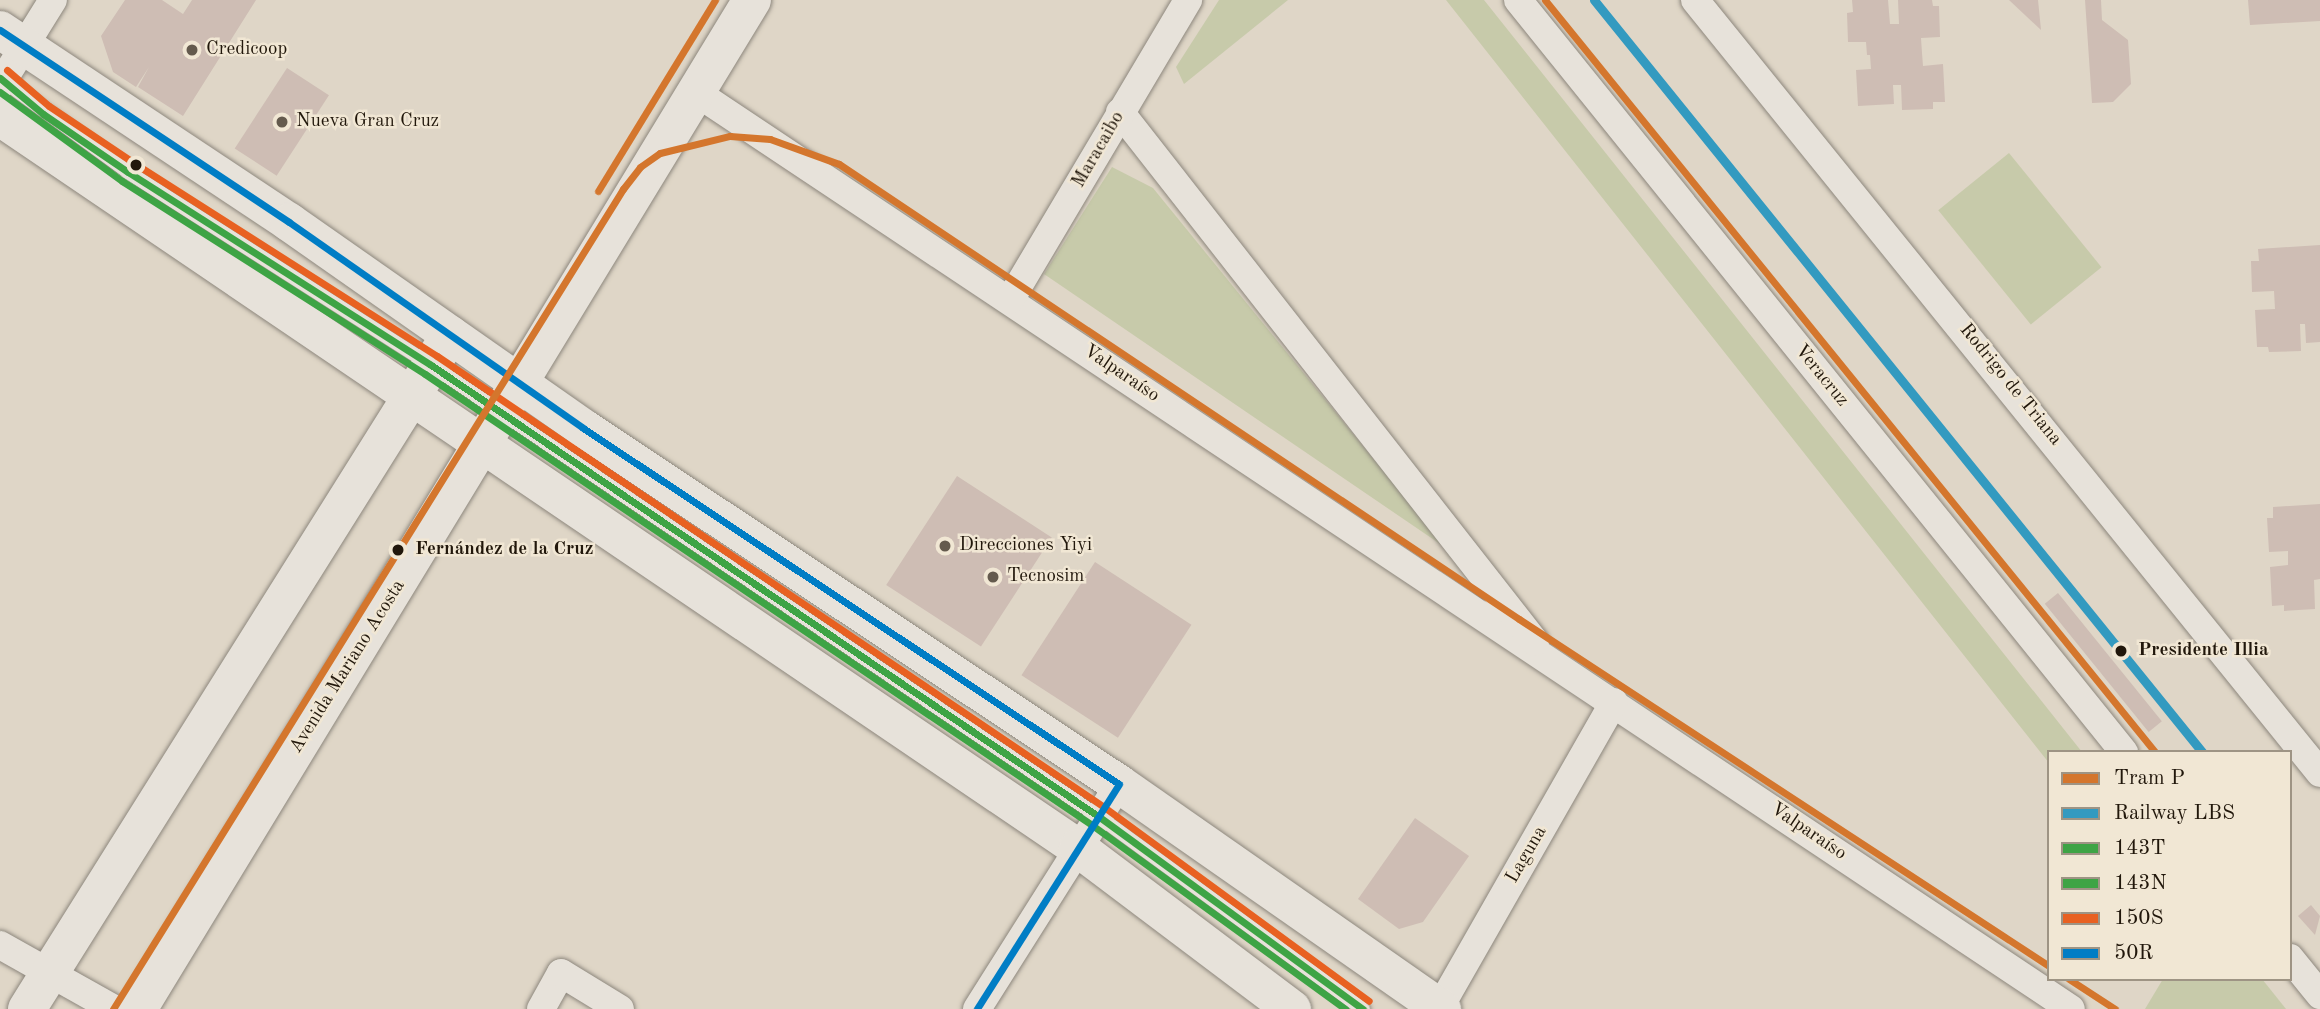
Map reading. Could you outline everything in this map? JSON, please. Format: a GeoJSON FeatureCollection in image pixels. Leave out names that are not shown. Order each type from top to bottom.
{"type":"FeatureCollection","features":[{"type":"Feature","properties":{"kind":"main road","name":"Avenida Mariano Acosta"},"geometry":{"type":"LineString","coordinates":[[138,1009],[502,416],[752,0]]}},
{"type":"Feature","properties":{"kind":"main road"},"geometry":{"type":"LineString","coordinates":[[13,37],[440,350],[502,416],[1292,1009]]}},
{"type":"Feature","properties":{"kind":"main road"},"geometry":{"type":"LineString","coordinates":[[1,90],[409,398],[502,416],[1119,784],[1441,1008]]}},
{"type":"Feature","properties":{"kind":"main road"},"geometry":{"type":"LineString","coordinates":[[27,1009],[440,350]]}},
{"type":"Feature","properties":{"kind":"street"},"geometry":{"type":"LineString","coordinates":[[1,90],[13,37],[53,0]]}},
{"type":"Feature","properties":{"kind":"street","name":"Maracaibo"},"geometry":{"type":"LineString","coordinates":[[1010,300],[1188,0]]}},
{"type":"Feature","properties":{"kind":"street","name":"Veracruz"},"geometry":{"type":"LineString","coordinates":[[1518,0],[2122,750]]}},
{"type":"Feature","properties":{"kind":"street","name":"Rodrigo de Triana"},"geometry":{"type":"LineString","coordinates":[[1695,0],[2320,773]]}},
{"type":"Feature","properties":{"kind":"street","name":"Valparaíso"},"geometry":{"type":"LineString","coordinates":[[696,93],[1614,702],[2071,1009]]}},
{"type":"Feature","properties":{"kind":"street","name":"Valparaíso"},"geometry":{"type":"LineString","coordinates":[[1121,112],[1544,656]]}},
{"type":"Feature","properties":{"kind":"street","name":"Laguna"},"geometry":{"type":"LineString","coordinates":[[1441,1008],[1614,702]]}},
{"type":"Feature","properties":{"kind":"street"},"geometry":{"type":"LineString","coordinates":[[977,1009],[1119,784]]}},
{"type":"Feature","properties":{"kind":"street"},"geometry":{"type":"LineString","coordinates":[[0,945],[49,975],[114,1009]]}},
{"type":"Feature","properties":{"kind":"street"},"geometry":{"type":"LineString","coordinates":[[2292,961],[2320,996]]}},
{"type":"Feature","properties":{"kind":"street"},"geometry":{"type":"LineString","coordinates":[[541,1009],[561,973],[620,1009]]}},
{"type":"Feature","properties":{"kind":"lane"},"geometry":{"type":"LineString","coordinates":[[1,90],[139,180],[440,350]]}},
{"type":"Feature","properties":{"kind":"lane"},"geometry":{"type":"LineString","coordinates":[[502,416],[1098,816],[1363,1009]]}},
{"type":"Feature","properties":{"kind":"green space"},"geometry":{"type":"Polygon","coordinates":[[[1219,0],[1288,0],[1184,84],[1176,67],[1219,0]]]}},
{"type":"Feature","properties":{"kind":"green space"},"geometry":{"type":"Polygon","coordinates":[[[1446,0],[1484,0],[2080,750],[2047,750],[2047,760],[1446,0]]]}},
{"type":"Feature","properties":{"kind":"green space"},"geometry":{"type":"Polygon","coordinates":[[[2009,153],[2102,267],[2031,325],[1938,210],[2009,153]]]}},
{"type":"Feature","properties":{"kind":"green space"},"geometry":{"type":"Polygon","coordinates":[[[1112,167],[1153,188],[1446,548],[1044,274],[1112,167]]]}},
{"type":"Feature","properties":{"kind":"green space"},"geometry":{"type":"Polygon","coordinates":[[[2162,981],[2264,981],[2286,1009],[2145,1009],[2162,981]]]}},
{"type":"Feature","properties":{"kind":"building"},"geometry":{"type":"Polygon","coordinates":[[[125,0],[162,0],[183,14],[192,0],[256,0],[183,116],[138,87],[149,67],[136,87],[113,72],[101,36],[125,0]]]}},
{"type":"Feature","properties":{"kind":"building"},"geometry":{"type":"Polygon","coordinates":[[[1852,0],[1888,0],[1890,24],[1899,24],[1898,0],[1932,0],[1933,6],[1939,6],[1940,37],[1921,38],[1923,66],[1943,64],[1945,102],[1933,102],[1933,109],[1902,110],[1901,85],[1893,85],[1894,104],[1858,106],[1856,70],[1871,69],[1866,42],[1848,42],[1847,13],[1853,12],[1852,0]]]}},
{"type":"Feature","properties":{"kind":"building"},"geometry":{"type":"Polygon","coordinates":[[[2009,0],[2038,0],[2041,30],[2009,0]]]}},
{"type":"Feature","properties":{"kind":"building"},"geometry":{"type":"Polygon","coordinates":[[[2085,0],[2101,0],[2102,20],[2128,40],[2131,84],[2113,102],[2092,103],[2085,0]]]}},
{"type":"Feature","properties":{"kind":"building"},"geometry":{"type":"Polygon","coordinates":[[[2248,0],[2320,0],[2320,21],[2250,25],[2248,0]]]}},
{"type":"Feature","properties":{"kind":"building","name":"Nueva Gran Cruz"},"geometry":{"type":"Polygon","coordinates":[[[287,68],[329,95],[277,176],[235,149],[287,68]]]}},
{"type":"Feature","properties":{"kind":"building"},"geometry":{"type":"Polygon","coordinates":[[[2320,245],[2320,342],[2306,343],[2305,324],[2300,324],[2301,351],[2269,352],[2268,347],[2257,347],[2255,310],[2275,309],[2274,291],[2252,292],[2251,261],[2259,261],[2258,249],[2320,245]]]}},
{"type":"Feature","properties":{"kind":"building"},"geometry":{"type":"Polygon","coordinates":[[[957,476],[1052,538],[981,647],[886,585],[957,476]]]}},
{"type":"Feature","properties":{"kind":"building"},"geometry":{"type":"Polygon","coordinates":[[[2320,504],[2320,579],[2314,580],[2315,609],[2284,611],[2284,605],[2272,606],[2270,567],[2288,565],[2288,551],[2269,552],[2267,518],[2273,518],[2273,507],[2320,504]]]}},
{"type":"Feature","properties":{"kind":"building"},"geometry":{"type":"Polygon","coordinates":[[[1095,562],[1191,625],[1118,738],[1021,675],[1095,562]]]}},
{"type":"Feature","properties":{"kind":"building"},"geometry":{"type":"Polygon","coordinates":[[[2058,593],[2162,721],[2149,732],[2045,604],[2058,593]]]}},
{"type":"Feature","properties":{"kind":"building"},"geometry":{"type":"Polygon","coordinates":[[[1415,818],[1469,856],[1423,922],[1399,929],[1358,899],[1415,818]]]}},
{"type":"Feature","properties":{"kind":"building"},"geometry":{"type":"Polygon","coordinates":[[[2311,905],[2320,916],[2315,935],[2298,916],[2311,905]]]}},
{"type":"Feature","properties":{"kind":"tram line","name":"P"},"geometry":{"type":"LineString","coordinates":[[598,191],[715,0]]}},
{"type":"Feature","properties":{"kind":"tram line","name":"P"},"geometry":{"type":"LineString","coordinates":[[1545,0],[2153,750]]}},
{"type":"Feature","properties":{"kind":"tram line","name":"P"},"geometry":{"type":"LineString","coordinates":[[113,1009],[623,189],[640,167],[660,153],[730,136],[770,139],[839,164],[1519,619],[2047,965]]}},
{"type":"Feature","properties":{"kind":"tram line","name":"P"},"geometry":{"type":"LineString","coordinates":[[2072,981],[2115,1009]]}},
{"type":"Feature","properties":{"kind":"rail line","name":"LBS"},"geometry":{"type":"LineString","coordinates":[[1594,0],[2200,750]]}},
{"type":"Feature","properties":{"kind":"transit line","name":"50R"},"geometry":{"type":"LineString","coordinates":[[0,30],[289,222],[583,428],[1119,784],[977,1009]]}},
{"type":"Feature","properties":{"kind":"transit line","name":"150S"},"geometry":{"type":"LineString","coordinates":[[7,70],[49,106],[437,356],[1104,807],[1369,1001]]}},
{"type":"Feature","properties":{"kind":"transit line","name":"143T"},"geometry":{"type":"LineString","coordinates":[[0,78],[43,114],[128,172],[431,365],[1098,816],[1363,1009]]}},
{"type":"Feature","properties":{"kind":"transit line","name":"143N"},"geometry":{"type":"LineString","coordinates":[[0,92],[122,181],[425,374],[1092,825],[1345,1009]]}},
{"type":"Feature","properties":{"kind":"place","name":"Credicoop"},"geometry":{"type":"Point","coordinates":[192,50]}},
{"type":"Feature","properties":{"kind":"place","name":"Nueva Gran Cruz"},"geometry":{"type":"Point","coordinates":[282,122]}},
{"type":"Feature","properties":{"kind":"place","name":"Direcciones Yiyi"},"geometry":{"type":"Point","coordinates":[945,546]}},
{"type":"Feature","properties":{"kind":"place","name":"Fernández de la Cruz"},"geometry":{"type":"Point","coordinates":[398,550]}},
{"type":"Feature","properties":{"kind":"place","name":"Tecnosim"},"geometry":{"type":"Point","coordinates":[993,577]}},
{"type":"Feature","properties":{"kind":"place","name":"Presidente Illia"},"geometry":{"type":"Point","coordinates":[2121,651]}}]}
